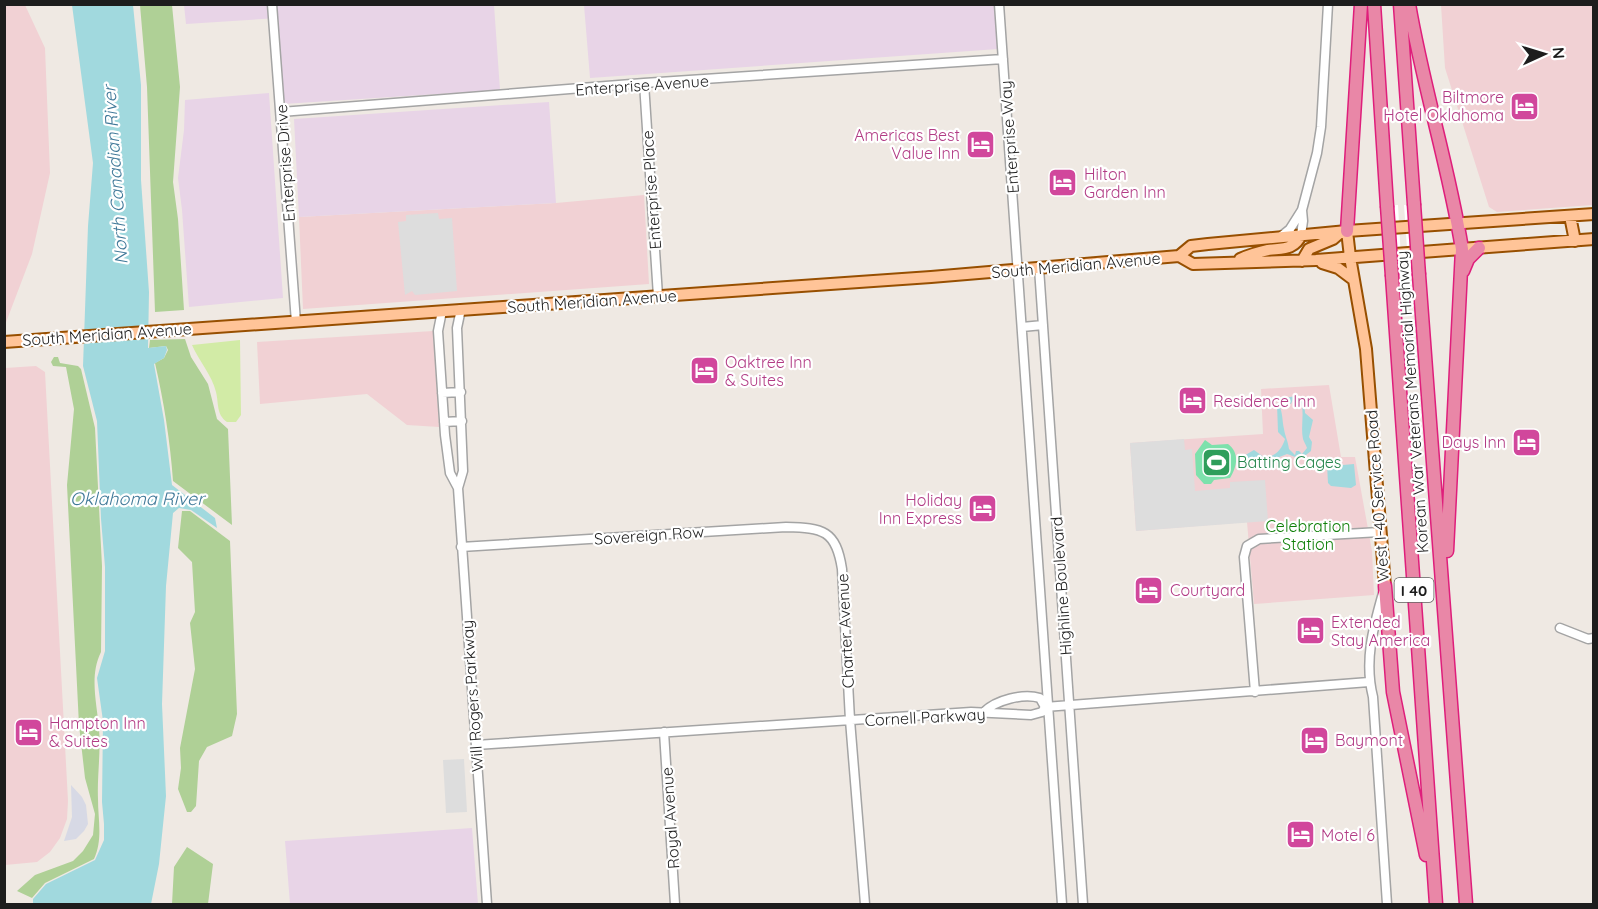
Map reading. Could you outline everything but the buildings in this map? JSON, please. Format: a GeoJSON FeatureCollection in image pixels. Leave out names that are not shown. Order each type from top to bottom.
{"type":"FeatureCollection","features":[{"type":"Feature","properties":{"kind":"highway"},"geometry":{"type":"LineString","coordinates":[[1344,232],[1361,4]]}},
{"type":"Feature","properties":{"kind":"highway","name":"Korean War Veterans Memorial Highway"},"geometry":{"type":"LineString","coordinates":[[1374,4],[1436,904]]}},
{"type":"Feature","properties":{"kind":"highway","name":"Korean War Veterans Memorial Highway"},"geometry":{"type":"LineString","coordinates":[[1400,4],[1466,904]]}},
{"type":"Feature","properties":{"kind":"highway"},"geometry":{"type":"LineString","coordinates":[[1409,4],[1418,55],[1462,249],[1445,606]]}},
{"type":"Feature","properties":{"kind":"highway"},"geometry":{"type":"LineString","coordinates":[[1462,275],[1468,259],[1479,248]]}},
{"type":"Feature","properties":{"kind":"highway"},"geometry":{"type":"LineString","coordinates":[[1384,586],[1394,701],[1436,904]]}},
{"type":"Feature","properties":{"kind":"main road","name":"South Meridian Avenue"},"geometry":{"type":"LineString","coordinates":[[1179,256],[1191,246],[1280,237],[1593,214]]}},
{"type":"Feature","properties":{"kind":"main road"},"geometry":{"type":"LineString","coordinates":[[1570,216],[1575,240]]}},
{"type":"Feature","properties":{"kind":"main road","name":"West I-40 Service Road"},"geometry":{"type":"LineString","coordinates":[[1344,232],[1366,349],[1384,586]]}},
{"type":"Feature","properties":{"kind":"main road"},"geometry":{"type":"LineString","coordinates":[[1302,261],[1315,245],[1328,242],[1344,232]]}},
{"type":"Feature","properties":{"kind":"main road"},"geometry":{"type":"LineString","coordinates":[[1232,262],[1250,255],[1292,247],[1301,236]]}},
{"type":"Feature","properties":{"kind":"main road","name":"South Meridian Avenue"},"geometry":{"type":"LineString","coordinates":[[7,342],[1018,270],[1179,256],[1193,264],[1302,261],[1593,239]]}},
{"type":"Feature","properties":{"kind":"main road"},"geometry":{"type":"LineString","coordinates":[[1316,260],[1338,268],[1354,280]]}},
{"type":"Feature","properties":{"kind":"street","name":"Enterprise Drive"},"geometry":{"type":"LineString","coordinates":[[272,4],[296,322]]}},
{"type":"Feature","properties":{"kind":"street","name":"Enterprise Way"},"geometry":{"type":"LineString","coordinates":[[999,4],[1018,270]]}},
{"type":"Feature","properties":{"kind":"street"},"geometry":{"type":"LineString","coordinates":[[1280,237],[1290,229],[1302,210],[1317,153],[1321,127],[1328,4]]}},
{"type":"Feature","properties":{"kind":"street","name":"Enterprise Avenue"},"geometry":{"type":"LineString","coordinates":[[281,112],[1003,59]]}},
{"type":"Feature","properties":{"kind":"street","name":"Enterprise Place"},"geometry":{"type":"LineString","coordinates":[[644,84],[658,296]]}},
{"type":"Feature","properties":{"kind":"street"},"geometry":{"type":"LineString","coordinates":[[1301,236],[1302,210]]}},
{"type":"Feature","properties":{"kind":"street","name":"Highline Boulevard"},"geometry":{"type":"LineString","coordinates":[[1039,268],[1083,904]]}},
{"type":"Feature","properties":{"kind":"street","name":"Highline Boulevard"},"geometry":{"type":"LineString","coordinates":[[1018,270],[1062,904]]}},
{"type":"Feature","properties":{"kind":"street","name":"Will Rogers Parkway"},"geometry":{"type":"LineString","coordinates":[[461,309],[457,328],[464,471],[458,488],[487,904]]}},
{"type":"Feature","properties":{"kind":"street","name":"Will Rogers Parkway"},"geometry":{"type":"LineString","coordinates":[[442,310],[438,331],[444,422],[450,473],[458,488]]}},
{"type":"Feature","properties":{"kind":"street"},"geometry":{"type":"LineString","coordinates":[[1022,327],[1043,325]]}},
{"type":"Feature","properties":{"kind":"street"},"geometry":{"type":"LineString","coordinates":[[442,393],[461,392]]}},
{"type":"Feature","properties":{"kind":"street"},"geometry":{"type":"LineString","coordinates":[[444,422],[462,421]]}},
{"type":"Feature","properties":{"kind":"street","name":"Sovereign Row"},"geometry":{"type":"LineString","coordinates":[[461,547],[786,527],[822,531],[834,539]]}},
{"type":"Feature","properties":{"kind":"street"},"geometry":{"type":"LineString","coordinates":[[1255,692],[1244,557],[1248,544],[1259,539],[1380,532]]}},
{"type":"Feature","properties":{"kind":"street","name":"Charter Avenue"},"geometry":{"type":"LineString","coordinates":[[834,539],[842,569],[850,720],[865,904]]}},
{"type":"Feature","properties":{"kind":"street","name":"West I-40 Service Road"},"geometry":{"type":"LineString","coordinates":[[1384,586],[1369,647],[1369,682],[1373,697],[1387,904]]}},
{"type":"Feature","properties":{"kind":"street"},"geometry":{"type":"LineString","coordinates":[[1560,628],[1588,639],[1593,638]]}},
{"type":"Feature","properties":{"kind":"street","name":"Cornell Parkway"},"geometry":{"type":"LineString","coordinates":[[476,746],[984,712],[1031,715],[1042,712],[1047,707],[1369,682]]}},
{"type":"Feature","properties":{"kind":"street"},"geometry":{"type":"LineString","coordinates":[[984,712],[994,703],[1031,696],[1040,698],[1047,707]]}},
{"type":"Feature","properties":{"kind":"street","name":"Royal Avenue"},"geometry":{"type":"LineString","coordinates":[[664,732],[675,904]]}},
{"type":"Feature","properties":{"kind":"shaded area"},"geometry":{"type":"Polygon","coordinates":[[[5,4],[25,5],[45,48],[50,173],[32,254],[5,325],[5,4]]]}},
{"type":"Feature","properties":{"kind":"shaded area"},"geometry":{"type":"Polygon","coordinates":[[[184,5],[494,5],[500,90],[283,104],[278,18],[186,24],[184,5]]]}},
{"type":"Feature","properties":{"kind":"shaded area"},"geometry":{"type":"Polygon","coordinates":[[[584,5],[995,5],[998,49],[590,78],[584,5]]]}},
{"type":"Feature","properties":{"kind":"shaded area","name":"Biltmore Hotel Oklahoma"},"geometry":{"type":"Polygon","coordinates":[[[1441,5],[1593,5],[1593,205],[1497,212],[1489,207],[1445,68],[1441,5]]]}},
{"type":"Feature","properties":{"kind":"shaded area"},"geometry":{"type":"Polygon","coordinates":[[[269,93],[283,298],[189,307],[178,178],[185,100],[269,93]]]}},
{"type":"Feature","properties":{"kind":"shaded area"},"geometry":{"type":"Polygon","coordinates":[[[549,102],[556,203],[299,217],[294,119],[549,102]]]}},
{"type":"Feature","properties":{"kind":"shaded area"},"geometry":{"type":"Polygon","coordinates":[[[644,195],[649,284],[303,309],[299,217],[556,203],[644,195]]]}},
{"type":"Feature","properties":{"kind":"shaded area"},"geometry":{"type":"Polygon","coordinates":[[[438,213],[439,219],[452,218],[457,291],[415,295],[412,291],[405,295],[398,222],[406,221],[406,215],[438,213]]]}},
{"type":"Feature","properties":{"kind":"shaded area"},"geometry":{"type":"Polygon","coordinates":[[[433,331],[439,427],[407,425],[367,394],[260,404],[257,342],[433,331]]]}},
{"type":"Feature","properties":{"kind":"shaded area"},"geometry":{"type":"Polygon","coordinates":[[[36,366],[45,372],[68,801],[67,819],[60,838],[50,852],[37,862],[5,865],[5,368],[36,366]]]}},
{"type":"Feature","properties":{"kind":"shaded area","name":"Celebration Station"},"geometry":{"type":"Polygon","coordinates":[[[1329,385],[1341,457],[1355,457],[1372,551],[1374,595],[1254,604],[1247,522],[1136,531],[1130,443],[1263,434],[1261,389],[1329,385]]]}},
{"type":"Feature","properties":{"kind":"shaded area"},"geometry":{"type":"Polygon","coordinates":[[[1184,439],[1185,450],[1192,449],[1195,491],[1230,488],[1230,482],[1265,480],[1268,521],[1136,531],[1130,443],[1184,439]]]}},
{"type":"Feature","properties":{"kind":"shaded area"},"geometry":{"type":"Polygon","coordinates":[[[464,759],[467,812],[446,813],[443,760],[464,759]]]}},
{"type":"Feature","properties":{"kind":"shaded area"},"geometry":{"type":"Polygon","coordinates":[[[71,785],[86,805],[88,824],[76,839],[64,841],[72,817],[71,785]]]}},
{"type":"Feature","properties":{"kind":"shaded area"},"geometry":{"type":"Polygon","coordinates":[[[472,828],[478,904],[290,904],[285,841],[472,828]]]}},
{"type":"Feature","properties":{"kind":"green space"},"geometry":{"type":"Polygon","coordinates":[[[140,5],[172,5],[180,87],[173,182],[178,219],[184,310],[155,312],[147,87],[140,5]]]}},
{"type":"Feature","properties":{"kind":"green space"},"geometry":{"type":"Polygon","coordinates":[[[185,339],[191,357],[208,384],[217,419],[228,429],[232,525],[173,481],[166,422],[155,363],[164,358],[168,350],[166,346],[149,348],[150,340],[185,339]]]}},
{"type":"Feature","properties":{"kind":"green space"},"geometry":{"type":"Polygon","coordinates":[[[240,340],[241,415],[236,422],[227,422],[219,412],[212,380],[192,345],[240,340]]]}},
{"type":"Feature","properties":{"kind":"green space"},"geometry":{"type":"Polygon","coordinates":[[[54,357],[58,357],[60,363],[78,366],[81,369],[95,428],[102,566],[101,652],[95,670],[99,738],[99,837],[94,859],[45,883],[32,898],[17,891],[35,875],[73,861],[83,851],[93,835],[95,814],[85,778],[79,725],[67,485],[74,409],[66,367],[53,366],[51,362],[54,357]]]}},
{"type":"Feature","properties":{"kind":"green space","name":"Batting Cages"},"geometry":{"type":"Polygon","coordinates":[[[1205,440],[1212,445],[1228,444],[1232,448],[1236,460],[1230,478],[1204,484],[1196,475],[1195,454],[1205,440]]]}},
{"type":"Feature","properties":{"kind":"green space"},"geometry":{"type":"Polygon","coordinates":[[[182,511],[190,511],[230,541],[237,714],[232,736],[207,747],[199,761],[196,806],[191,812],[187,812],[178,789],[181,768],[180,748],[195,669],[190,623],[195,612],[192,562],[178,548],[182,511]]]}},
{"type":"Feature","properties":{"kind":"green space"},"geometry":{"type":"Polygon","coordinates":[[[187,847],[213,864],[208,904],[172,904],[174,867],[187,847]]]}},
{"type":"Feature","properties":{"kind":"water","name":"Oklahoma River"},"geometry":{"type":"Polygon","coordinates":[[[72,5],[133,5],[141,85],[141,180],[149,292],[148,348],[166,346],[167,350],[164,358],[154,364],[172,485],[215,518],[217,528],[191,510],[179,508],[173,513],[166,586],[162,704],[166,796],[159,864],[151,904],[33,904],[33,899],[46,884],[95,860],[104,840],[103,721],[97,678],[105,651],[105,567],[97,421],[83,366],[88,226],[93,163],[72,5]]]}},
{"type":"Feature","properties":{"kind":"water"},"geometry":{"type":"Polygon","coordinates":[[[1296,396],[1304,398],[1305,413],[1313,420],[1309,437],[1312,442],[1311,451],[1301,458],[1287,454],[1277,458],[1243,463],[1242,457],[1254,450],[1265,458],[1275,454],[1282,446],[1285,439],[1278,432],[1277,404],[1284,398],[1296,396]],[[1299,398],[1293,399],[1291,404],[1286,400],[1279,405],[1289,449],[1295,455],[1296,451],[1302,454],[1307,448],[1302,434],[1299,398]]]}},
{"type":"Feature","properties":{"kind":"water"},"geometry":{"type":"Polygon","coordinates":[[[1331,460],[1339,460],[1343,465],[1354,464],[1356,485],[1351,488],[1331,486],[1328,483],[1327,465],[1331,460]]]}},
{"type":"Feature","properties":{"kind":"pier"},"geometry":{"type":"Polygon","coordinates":[[[1421,203],[1426,274],[1409,276],[1404,205],[1421,203]]]}},
{"type":"Feature","properties":{"kind":"pier"},"geometry":{"type":"Polygon","coordinates":[[[1398,205],[1402,276],[1385,277],[1380,206],[1398,205]]]}},
{"type":"Feature","properties":{"kind":"place","name":"Biltmore Hotel Oklahoma"},"geometry":{"type":"Point","coordinates":[1525,106]}},
{"type":"Feature","properties":{"kind":"place","name":"Americas Best Value Inn"},"geometry":{"type":"Point","coordinates":[981,144]}},
{"type":"Feature","properties":{"kind":"place","name":"Hilton Garden Inn"},"geometry":{"type":"Point","coordinates":[1063,183]}},
{"type":"Feature","properties":{"kind":"place","name":"Oaktree Inn & Suites"},"geometry":{"type":"Point","coordinates":[704,371]}},
{"type":"Feature","properties":{"kind":"place","name":"Residence Inn"},"geometry":{"type":"Point","coordinates":[1192,401]}},
{"type":"Feature","properties":{"kind":"place","name":"Days Inn"},"geometry":{"type":"Point","coordinates":[1527,442]}},
{"type":"Feature","properties":{"kind":"place","name":"Batting Cages"},"geometry":{"type":"Point","coordinates":[1216,462]}},
{"type":"Feature","properties":{"kind":"place","name":"Holiday Inn Express"},"geometry":{"type":"Point","coordinates":[983,509]}},
{"type":"Feature","properties":{"kind":"place","name":"Courtyard"},"geometry":{"type":"Point","coordinates":[1149,590]}},
{"type":"Feature","properties":{"kind":"place","name":"Extended Stay America"},"geometry":{"type":"Point","coordinates":[1310,631]}},
{"type":"Feature","properties":{"kind":"place","name":"Hampton Inn & Suites"},"geometry":{"type":"Point","coordinates":[28,732]}},
{"type":"Feature","properties":{"kind":"place","name":"Baymont"},"geometry":{"type":"Point","coordinates":[1314,740]}},
{"type":"Feature","properties":{"kind":"place","name":"Motel 6"},"geometry":{"type":"Point","coordinates":[1300,835]}},
{"type":"Feature","properties":{"kind":"water label","name":"North Canadian River"},"geometry":{"type":"Point","coordinates":[115,175]}}]}
